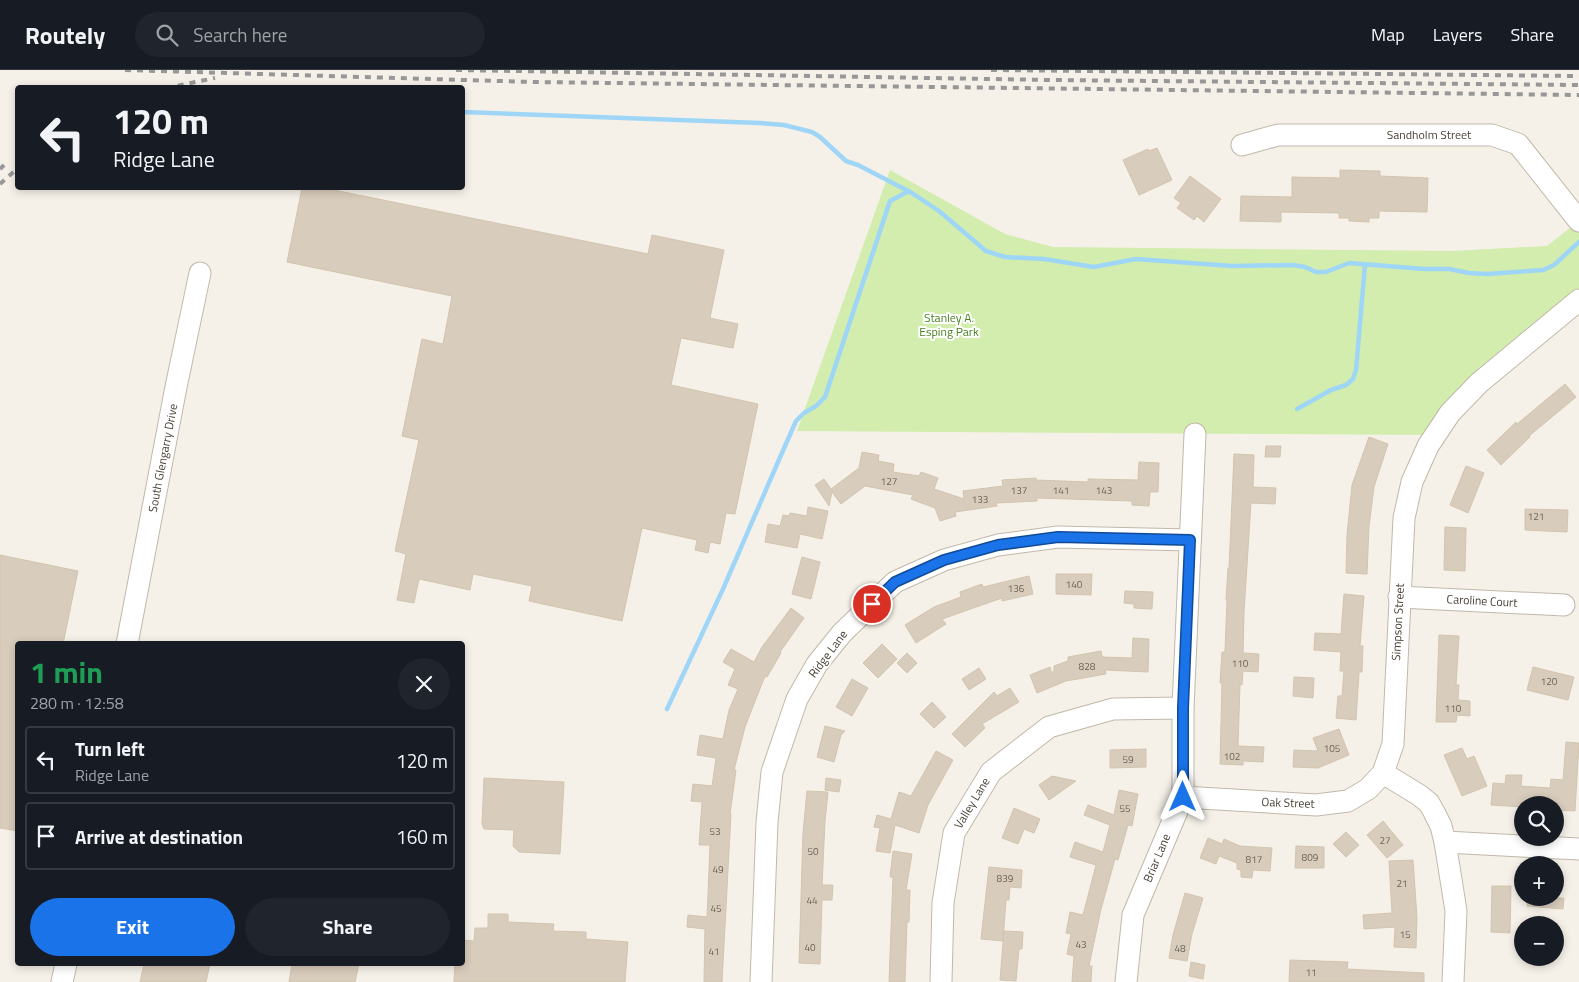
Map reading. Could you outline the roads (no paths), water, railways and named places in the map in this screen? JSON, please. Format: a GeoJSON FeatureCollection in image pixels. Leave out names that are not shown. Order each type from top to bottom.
{"type":"FeatureCollection","features":[{"type":"Feature","properties":{"kind":"street","name":"Sandholm Street"},"geometry":{"type":"LineString","coordinates":[[1242,145],[1278,135],[1492,136],[1507,139],[1518,144],[1579,221]]}},
{"type":"Feature","properties":{"kind":"street","name":"South Glengarry Drive"},"geometry":{"type":"LineString","coordinates":[[129,641],[176,386],[200,273]]}},
{"type":"Feature","properties":{"kind":"street","name":"Simpson Street"},"geometry":{"type":"LineString","coordinates":[[1383,773],[1393,744],[1404,518],[1412,482],[1428,446],[1450,413],[1479,382],[1579,300]]}},
{"type":"Feature","properties":{"kind":"street","name":"Briar Lane"},"geometry":{"type":"LineString","coordinates":[[1126,982],[1133,916],[1183,797],[1183,708],[1195,434]]}},
{"type":"Feature","properties":{"kind":"street","name":"Ridge Lane"},"geometry":{"type":"LineString","coordinates":[[761,982],[767,822],[772,772],[797,699],[817,664],[842,633],[895,582],[944,560],[998,545],[1058,537],[1190,540]]}},
{"type":"Feature","properties":{"kind":"street","name":"Caroline Court"},"geometry":{"type":"LineString","coordinates":[[1399,597],[1564,605]]}},
{"type":"Feature","properties":{"kind":"street","name":"Valley Lane"},"geometry":{"type":"LineString","coordinates":[[940,982],[943,903],[954,833],[991,772],[1049,727],[1113,709],[1183,708]]}},
{"type":"Feature","properties":{"kind":"street","name":"Oak Street"},"geometry":{"type":"LineString","coordinates":[[1183,797],[1316,805],[1348,801],[1368,789],[1383,773]]}},
{"type":"Feature","properties":{"kind":"street"},"geometry":{"type":"LineString","coordinates":[[1383,773],[1429,803],[1438,819],[1445,842],[1456,911],[1453,982]]}},
{"type":"Feature","properties":{"kind":"street"},"geometry":{"type":"LineString","coordinates":[[1445,842],[1579,849]]}},
{"type":"Feature","properties":{"kind":"street"},"geometry":{"type":"LineString","coordinates":[[62,982],[66,966]]}},
{"type":"Feature","properties":{"kind":"waterway"},"geometry":{"type":"LineString","coordinates":[[465,112],[760,123],[784,125],[812,132],[846,161],[858,165],[912,193],[939,211],[986,251],[1005,257],[1044,259],[1094,267],[1136,259],[1232,266],[1293,265],[1305,267],[1316,272],[1326,272],[1349,263],[1449,269],[1487,274],[1543,270],[1554,265],[1579,242]]}},
{"type":"Feature","properties":{"kind":"waterway"},"geometry":{"type":"LineString","coordinates":[[667,709],[723,589],[796,421],[825,397],[890,201],[909,191]]}},
{"type":"Feature","properties":{"kind":"waterway"},"geometry":{"type":"LineString","coordinates":[[1297,409],[1331,390],[1346,385],[1353,379],[1356,370],[1365,265]]}},
{"type":"Feature","properties":{"kind":"railway"},"geometry":{"type":"LineString","coordinates":[[125,70],[533,82],[1579,95]]}},
{"type":"Feature","properties":{"kind":"railway"},"geometry":{"type":"LineString","coordinates":[[456,70],[1049,80],[1579,85]]}},
{"type":"Feature","properties":{"kind":"railway"},"geometry":{"type":"LineString","coordinates":[[991,70],[1579,76]]}},
{"type":"Feature","properties":{"kind":"railway"},"geometry":{"type":"LineString","coordinates":[[181,85],[215,78]]}},
{"type":"Feature","properties":{"kind":"railway"},"geometry":{"type":"LineString","coordinates":[[0,169],[4,165]]}},
{"type":"Feature","properties":{"kind":"railway"},"geometry":{"type":"LineString","coordinates":[[0,184],[15,171]]}},
{"type":"Feature","properties":{"kind":"park label","name":"Stanley A. Esping Park"},"geometry":{"type":"Point","coordinates":[949,325]}}]}
